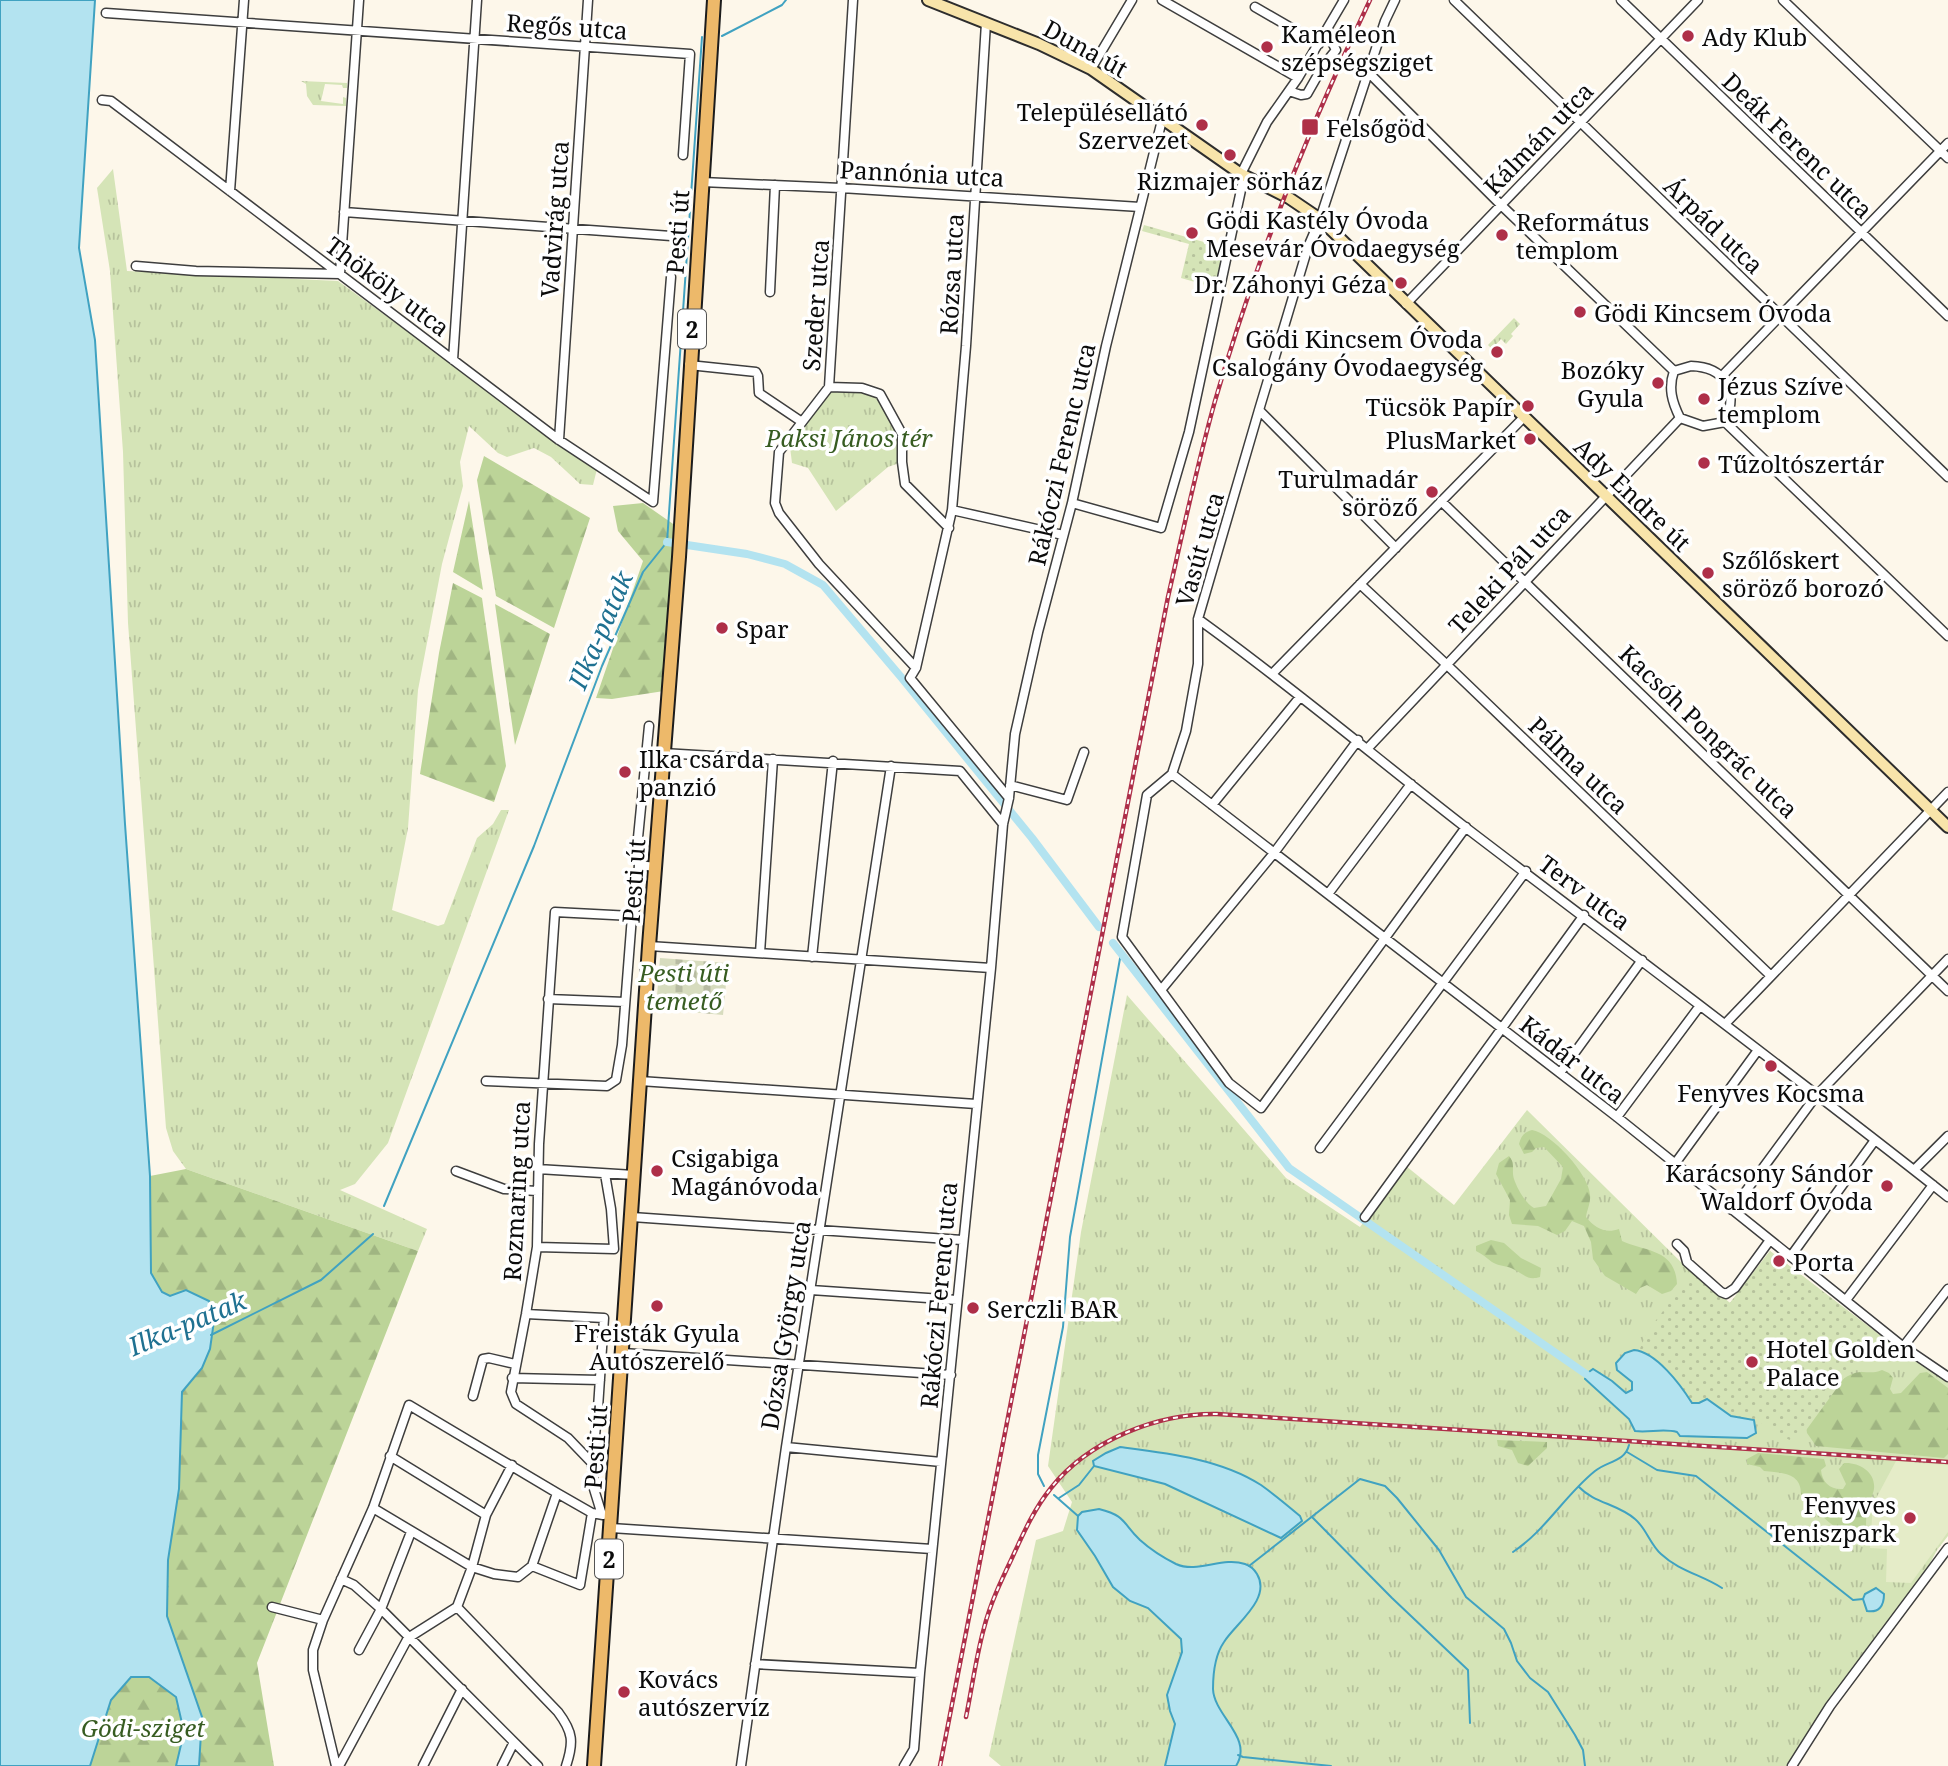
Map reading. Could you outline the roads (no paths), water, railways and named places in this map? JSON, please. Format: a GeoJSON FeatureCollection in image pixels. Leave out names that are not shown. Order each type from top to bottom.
{"type":"FeatureCollection","features":[{"type":"Feature","properties":{"kind":"main road","name":"Pesti út"},"geometry":{"type":"LineString","coordinates":[[594,1766],[608,1520],[623,1353],[649,946],[680,542],[714,0]]}},
{"type":"Feature","properties":{"kind":"street"},"geometry":{"type":"LineString","coordinates":[[230,191],[244,0]]}},
{"type":"Feature","properties":{"kind":"street"},"geometry":{"type":"LineString","coordinates":[[136,266],[196,271],[340,274],[359,0]]}},
{"type":"Feature","properties":{"kind":"street"},"geometry":{"type":"LineString","coordinates":[[453,360],[477,0]]}},
{"type":"Feature","properties":{"kind":"street","name":"Vadvirág utca"},"geometry":{"type":"LineString","coordinates":[[559,440],[589,0]]}},
{"type":"Feature","properties":{"kind":"street","name":"Szeder utca"},"geometry":{"type":"LineString","coordinates":[[853,0],[829,387],[779,452],[775,507],[819,564],[916,668]]}},
{"type":"Feature","properties":{"kind":"street","name":"Duna út"},"geometry":{"type":"LineString","coordinates":[[928,0],[1065,55],[1091,69],[1243,175],[1285,196]]}},
{"type":"Feature","properties":{"kind":"street"},"geometry":{"type":"LineString","coordinates":[[1091,69],[1132,0]]}},
{"type":"Feature","properties":{"kind":"street"},"geometry":{"type":"LineString","coordinates":[[1162,0],[1298,78]]}},
{"type":"Feature","properties":{"kind":"street"},"geometry":{"type":"LineString","coordinates":[[1072,503],[1161,528],[1189,432],[1243,175],[1267,122],[1298,78],[1344,0]]}},
{"type":"Feature","properties":{"kind":"street","name":"Vasút utca"},"geometry":{"type":"LineString","coordinates":[[1386,940],[1261,1108],[1229,1083],[1122,937],[1147,795],[1172,774],[1186,731],[1198,664],[1198,619],[1308,247],[1320,219],[1385,21],[1395,0]]}},
{"type":"Feature","properties":{"kind":"street","name":"Árpád utca"},"geometry":{"type":"LineString","coordinates":[[1454,0],[1948,477]]}},
{"type":"Feature","properties":{"kind":"street","name":"Deák Ferenc utca"},"geometry":{"type":"LineString","coordinates":[[1621,0],[1948,316]]}},
{"type":"Feature","properties":{"kind":"street","name":"Kálmán utca"},"geometry":{"type":"LineString","coordinates":[[1406,304],[1698,0]]}},
{"type":"Feature","properties":{"kind":"street"},"geometry":{"type":"LineString","coordinates":[[1783,0],[1948,158]]}},
{"type":"Feature","properties":{"kind":"street"},"geometry":{"type":"LineString","coordinates":[[1255,7],[1319,44]]}},
{"type":"Feature","properties":{"kind":"street","name":"Regős utca"},"geometry":{"type":"LineString","coordinates":[[106,13],[690,54],[683,155]]}},
{"type":"Feature","properties":{"kind":"street","name":"Rózsa utca"},"geometry":{"type":"LineString","coordinates":[[916,668],[952,510],[966,346],[986,23]]}},
{"type":"Feature","properties":{"kind":"street"},"geometry":{"type":"LineString","coordinates":[[1289,91],[1307,94],[1323,66],[1332,57],[1336,50],[1326,31]]}},
{"type":"Feature","properties":{"kind":"street"},"geometry":{"type":"LineString","coordinates":[[1369,73],[1500,205],[1674,371]]}},
{"type":"Feature","properties":{"kind":"street","name":"Thököly utca"},"geometry":{"type":"LineString","coordinates":[[102,100],[111,101],[559,440],[653,502],[671,277]]}},
{"type":"Feature","properties":{"kind":"street","name":"Rákóczi Ferenc utca"},"geometry":{"type":"LineString","coordinates":[[904,1766],[914,1749],[1003,824],[1009,798],[1015,734],[1027,676],[1072,503],[1106,346],[1163,120]]}},
{"type":"Feature","properties":{"kind":"street"},"geometry":{"type":"LineString","coordinates":[[1722,376],[1948,143]]}},
{"type":"Feature","properties":{"kind":"street","name":"Pannónia utca"},"geometry":{"type":"LineString","coordinates":[[702,182],[975,195],[1140,207]]}},
{"type":"Feature","properties":{"kind":"street"},"geometry":{"type":"LineString","coordinates":[[770,292],[775,185]]}},
{"type":"Feature","properties":{"kind":"street","name":"Ady Endre út"},"geometry":{"type":"LineString","coordinates":[[1285,196],[1320,219],[1948,827]]}},
{"type":"Feature","properties":{"kind":"street"},"geometry":{"type":"LineString","coordinates":[[344,212],[671,236]]}},
{"type":"Feature","properties":{"kind":"street"},"geometry":{"type":"LineString","coordinates":[[689,365],[755,372],[758,376],[759,393],[802,422]]}},
{"type":"Feature","properties":{"kind":"street"},"geometry":{"type":"LineString","coordinates":[[1674,371],[1691,366],[1704,366],[1722,376],[1731,404],[1725,422]]}},
{"type":"Feature","properties":{"kind":"street"},"geometry":{"type":"LineString","coordinates":[[1674,371],[1670,384],[1673,402],[1680,418],[1703,426],[1725,422]]}},
{"type":"Feature","properties":{"kind":"street"},"geometry":{"type":"LineString","coordinates":[[829,387],[862,388],[880,394],[902,434],[905,484],[949,527]]}},
{"type":"Feature","properties":{"kind":"street"},"geometry":{"type":"LineString","coordinates":[[1259,410],[1396,548]]}},
{"type":"Feature","properties":{"kind":"street"},"geometry":{"type":"LineString","coordinates":[[1273,673],[1524,418]]}},
{"type":"Feature","properties":{"kind":"street","name":"Teleki Pál utca"},"geometry":{"type":"LineString","coordinates":[[1368,748],[1680,418]]}},
{"type":"Feature","properties":{"kind":"street"},"geometry":{"type":"LineString","coordinates":[[1725,422],[1948,636]]}},
{"type":"Feature","properties":{"kind":"street","name":"Kacsóh Pongrác utca"},"geometry":{"type":"LineString","coordinates":[[1441,501],[1948,990]]}},
{"type":"Feature","properties":{"kind":"street"},"geometry":{"type":"LineString","coordinates":[[952,510],[1063,535]]}},
{"type":"Feature","properties":{"kind":"street","name":"Pálma utca"},"geometry":{"type":"LineString","coordinates":[[1360,584],[1770,975]]}},
{"type":"Feature","properties":{"kind":"street","name":"Terv utca"},"geometry":{"type":"LineString","coordinates":[[1198,619],[1273,673],[1466,827],[1948,1197]]}},
{"type":"Feature","properties":{"kind":"street"},"geometry":{"type":"LineString","coordinates":[[916,668],[910,678],[1009,798]]}},
{"type":"Feature","properties":{"kind":"street"},"geometry":{"type":"LineString","coordinates":[[1212,805],[1300,697]]}},
{"type":"Feature","properties":{"kind":"street","name":"Pesti út"},"geometry":{"type":"LineString","coordinates":[[542,1084],[607,1086],[616,1080],[622,1045],[632,916],[635,909],[639,865],[636,858],[649,726]]}},
{"type":"Feature","properties":{"kind":"street"},"geometry":{"type":"LineString","coordinates":[[1161,990],[1274,853],[1357,740]]}},
{"type":"Feature","properties":{"kind":"street"},"geometry":{"type":"LineString","coordinates":[[663,752],[960,771],[1003,824]]}},
{"type":"Feature","properties":{"kind":"street"},"geometry":{"type":"LineString","coordinates":[[1010,785],[1067,800],[1084,752]]}},
{"type":"Feature","properties":{"kind":"street"},"geometry":{"type":"LineString","coordinates":[[760,953],[773,759]]}},
{"type":"Feature","properties":{"kind":"street"},"geometry":{"type":"LineString","coordinates":[[812,957],[833,761]]}},
{"type":"Feature","properties":{"kind":"street","name":"Dózsa György utca"},"geometry":{"type":"LineString","coordinates":[[741,1766],[786,1447],[891,766]]}},
{"type":"Feature","properties":{"kind":"street","name":"Kádár utca"},"geometry":{"type":"LineString","coordinates":[[1172,774],[1617,1117],[1903,1347],[1948,1377]]}},
{"type":"Feature","properties":{"kind":"street"},"geometry":{"type":"LineString","coordinates":[[1328,894],[1411,783]]}},
{"type":"Feature","properties":{"kind":"street"},"geometry":{"type":"LineString","coordinates":[[1724,1024],[1948,792]]}},
{"type":"Feature","properties":{"kind":"street"},"geometry":{"type":"LineString","coordinates":[[1386,940],[1466,827]]}},
{"type":"Feature","properties":{"kind":"street"},"geometry":{"type":"LineString","coordinates":[[639,865],[655,867]]}},
{"type":"Feature","properties":{"kind":"street"},"geometry":{"type":"LineString","coordinates":[[1320,1148],[1526,871]]}},
{"type":"Feature","properties":{"kind":"street","name":"Rozmaring utca"},"geometry":{"type":"LineString","coordinates":[[512,1378],[537,1247],[542,1084],[555,912],[632,916]]}},
{"type":"Feature","properties":{"kind":"street"},"geometry":{"type":"LineString","coordinates":[[1365,1217],[1584,915]]}},
{"type":"Feature","properties":{"kind":"street"},"geometry":{"type":"LineString","coordinates":[[649,946],[990,968]]}},
{"type":"Feature","properties":{"kind":"street"},"geometry":{"type":"LineString","coordinates":[[1732,1210],[1816,1096],[1948,959]]}},
{"type":"Feature","properties":{"kind":"street"},"geometry":{"type":"LineString","coordinates":[[1560,1073],[1642,960]]}},
{"type":"Feature","properties":{"kind":"street"},"geometry":{"type":"LineString","coordinates":[[548,999],[625,1002]]}},
{"type":"Feature","properties":{"kind":"street"},"geometry":{"type":"LineString","coordinates":[[1617,1117],[1699,1007]]}},
{"type":"Feature","properties":{"kind":"street"},"geometry":{"type":"LineString","coordinates":[[1674,1165],[1758,1051]]}},
{"type":"Feature","properties":{"kind":"street"},"geometry":{"type":"LineString","coordinates":[[486,1080],[542,1084]]}},
{"type":"Feature","properties":{"kind":"street"},"geometry":{"type":"LineString","coordinates":[[640,1081],[976,1104]]}},
{"type":"Feature","properties":{"kind":"street"},"geometry":{"type":"LineString","coordinates":[[1914,1170],[1948,1136]]}},
{"type":"Feature","properties":{"kind":"street"},"geometry":{"type":"LineString","coordinates":[[1791,1256],[1875,1140]]}},
{"type":"Feature","properties":{"kind":"street"},"geometry":{"type":"LineString","coordinates":[[538,1168],[634,1175]]}},
{"type":"Feature","properties":{"kind":"street"},"geometry":{"type":"LineString","coordinates":[[456,1171],[504,1189],[537,1191]]}},
{"type":"Feature","properties":{"kind":"street"},"geometry":{"type":"LineString","coordinates":[[537,1247],[614,1248],[605,1174]]}},
{"type":"Feature","properties":{"kind":"street"},"geometry":{"type":"LineString","coordinates":[[1846,1300],[1933,1185]]}},
{"type":"Feature","properties":{"kind":"street"},"geometry":{"type":"LineString","coordinates":[[632,1217],[962,1240]]}},
{"type":"Feature","properties":{"kind":"street"},"geometry":{"type":"LineString","coordinates":[[1677,1244],[1684,1251],[1687,1262],[1726,1294],[1735,1288],[1770,1240]]}},
{"type":"Feature","properties":{"kind":"street"},"geometry":{"type":"LineString","coordinates":[[1903,1347],[1948,1289]]}},
{"type":"Feature","properties":{"kind":"street"},"geometry":{"type":"LineString","coordinates":[[811,1290],[957,1300]]}},
{"type":"Feature","properties":{"kind":"street","name":"Pesti út"},"geometry":{"type":"LineString","coordinates":[[526,1314],[604,1318],[592,1462]]}},
{"type":"Feature","properties":{"kind":"street"},"geometry":{"type":"LineString","coordinates":[[623,1353],[951,1375]]}},
{"type":"Feature","properties":{"kind":"street"},"geometry":{"type":"LineString","coordinates":[[473,1396],[484,1359],[515,1364]]}},
{"type":"Feature","properties":{"kind":"street"},"geometry":{"type":"LineString","coordinates":[[600,1380],[512,1378],[511,1392],[516,1404],[568,1438],[592,1462],[594,1489],[608,1520]]}},
{"type":"Feature","properties":{"kind":"street"},"geometry":{"type":"LineString","coordinates":[[337,1766],[313,1670],[313,1650],[323,1620],[373,1508],[409,1405],[557,1493],[608,1520],[774,1538],[932,1549]]}},
{"type":"Feature","properties":{"kind":"street"},"geometry":{"type":"LineString","coordinates":[[786,1447],[941,1462]]}},
{"type":"Feature","properties":{"kind":"street"},"geometry":{"type":"LineString","coordinates":[[390,1456],[485,1515]]}},
{"type":"Feature","properties":{"kind":"street"},"geometry":{"type":"LineString","coordinates":[[337,1766],[408,1638],[457,1607],[472,1567],[485,1515],[512,1465]]}},
{"type":"Feature","properties":{"kind":"street"},"geometry":{"type":"LineString","coordinates":[[373,1508],[472,1567],[494,1574],[518,1577],[533,1566],[557,1493]]}},
{"type":"Feature","properties":{"kind":"street"},"geometry":{"type":"LineString","coordinates":[[533,1566],[580,1585],[592,1513]]}},
{"type":"Feature","properties":{"kind":"street"},"geometry":{"type":"LineString","coordinates":[[359,1650],[381,1609],[411,1532]]}},
{"type":"Feature","properties":{"kind":"street"},"geometry":{"type":"LineString","coordinates":[[1792,1766],[1830,1706],[1948,1548]]}},
{"type":"Feature","properties":{"kind":"street"},"geometry":{"type":"LineString","coordinates":[[341,1579],[354,1585],[381,1609],[538,1766]]}},
{"type":"Feature","properties":{"kind":"street"},"geometry":{"type":"LineString","coordinates":[[272,1607],[323,1620]]}},
{"type":"Feature","properties":{"kind":"street"},"geometry":{"type":"LineString","coordinates":[[457,1607],[569,1726],[572,1746],[566,1766]]}},
{"type":"Feature","properties":{"kind":"street"},"geometry":{"type":"LineString","coordinates":[[755,1664],[920,1673]]}},
{"type":"Feature","properties":{"kind":"street"},"geometry":{"type":"LineString","coordinates":[[423,1766],[462,1689]]}},
{"type":"Feature","properties":{"kind":"street"},"geometry":{"type":"LineString","coordinates":[[502,1766],[514,1742]]}},
{"type":"Feature","properties":{"kind":"water"},"geometry":{"type":"Polygon","coordinates":[[[0,0],[95,0],[79,248],[95,340],[150,1176],[151,1273],[162,1292],[170,1296],[186,1290],[209,1301],[214,1321],[210,1349],[202,1368],[182,1392],[179,1489],[168,1560],[167,1616],[202,1717],[199,1766],[176,1766],[184,1732],[176,1697],[149,1677],[131,1677],[111,1700],[90,1766],[0,1766],[0,0]]]}},
{"type":"Feature","properties":{"kind":"water"},"geometry":{"type":"Polygon","coordinates":[[[1634,1350],[1651,1356],[1659,1363],[1692,1403],[1707,1399],[1731,1416],[1754,1420],[1756,1433],[1747,1438],[1680,1436],[1677,1432],[1666,1430],[1635,1431],[1629,1419],[1585,1379],[1586,1374],[1593,1369],[1626,1393],[1632,1390],[1632,1382],[1617,1370],[1616,1363],[1625,1353],[1634,1350]]]}},
{"type":"Feature","properties":{"kind":"water"},"geometry":{"type":"Polygon","coordinates":[[[1120,1447],[1193,1458],[1229,1469],[1261,1485],[1300,1516],[1302,1521],[1281,1538],[1165,1484],[1094,1466],[1093,1461],[1120,1447]]]}},
{"type":"Feature","properties":{"kind":"water"},"geometry":{"type":"Polygon","coordinates":[[[1099,1509],[1120,1517],[1144,1543],[1176,1564],[1193,1567],[1236,1562],[1249,1566],[1257,1574],[1260,1593],[1250,1611],[1224,1642],[1214,1671],[1215,1699],[1240,1746],[1236,1766],[1165,1766],[1175,1724],[1167,1695],[1182,1652],[1181,1639],[1148,1608],[1130,1601],[1113,1587],[1077,1530],[1078,1516],[1082,1512],[1099,1509]]]}},
{"type":"Feature","properties":{"kind":"water"},"geometry":{"type":"Polygon","coordinates":[[[1876,1588],[1884,1594],[1883,1602],[1878,1610],[1867,1611],[1863,1599],[1865,1594],[1876,1588]]]}},
{"type":"Feature","properties":{"kind":"waterway","name":"Ilka-patak"},"geometry":{"type":"LineString","coordinates":[[722,36],[782,5],[786,0]]}},
{"type":"Feature","properties":{"kind":"waterway","name":"Ilka-patak"},"geometry":{"type":"LineString","coordinates":[[384,1206],[534,846],[602,666],[643,572],[667,542],[702,37]]}},
{"type":"Feature","properties":{"kind":"waterway"},"geometry":{"type":"LineString","coordinates":[[667,542],[747,554],[785,564],[823,585],[1032,838],[1099,927]]}},
{"type":"Feature","properties":{"kind":"waterway"},"geometry":{"type":"LineString","coordinates":[[1113,943],[1289,1168],[1586,1374]]}},
{"type":"Feature","properties":{"kind":"waterway"},"geometry":{"type":"LineString","coordinates":[[1044,1486],[1038,1474],[1038,1455],[1063,1327],[1070,1237],[1121,953]]}},
{"type":"Feature","properties":{"kind":"waterway","name":"Ilka-patak"},"geometry":{"type":"LineString","coordinates":[[211,1335],[321,1280],[373,1234]]}},
{"type":"Feature","properties":{"kind":"waterway"},"geometry":{"type":"LineString","coordinates":[[1513,1552],[1536,1533],[1584,1480],[1624,1455],[1629,1445]]}},
{"type":"Feature","properties":{"kind":"waterway"},"geometry":{"type":"LineString","coordinates":[[1627,1452],[1657,1470],[1696,1476],[1853,1600],[1863,1599]]}},
{"type":"Feature","properties":{"kind":"waterway"},"geometry":{"type":"LineString","coordinates":[[1059,1498],[1079,1485],[1094,1466]]}},
{"type":"Feature","properties":{"kind":"waterway"},"geometry":{"type":"LineString","coordinates":[[1249,1566],[1360,1479],[1385,1486],[1439,1550],[1466,1597],[1504,1629],[1517,1661],[1530,1678],[1548,1692],[1575,1735],[1583,1750],[1585,1766]]}},
{"type":"Feature","properties":{"kind":"waterway"},"geometry":{"type":"LineString","coordinates":[[1579,1487],[1592,1497],[1635,1519],[1657,1550],[1668,1560],[1722,1588]]}},
{"type":"Feature","properties":{"kind":"waterway"},"geometry":{"type":"LineString","coordinates":[[1054,1495],[1078,1516]]}},
{"type":"Feature","properties":{"kind":"waterway"},"geometry":{"type":"LineString","coordinates":[[1312,1517],[1468,1670],[1470,1723]]}},
{"type":"Feature","properties":{"kind":"waterway"},"geometry":{"type":"LineString","coordinates":[[1238,1755],[1331,1766]]}},
{"type":"Feature","properties":{"kind":"railway"},"geometry":{"type":"LineString","coordinates":[[940,1766],[1168,597],[1196,474],[1215,401],[1265,247],[1304,147],[1370,0]]}},
{"type":"Feature","properties":{"kind":"railway"},"geometry":{"type":"LineString","coordinates":[[966,1717],[989,1610],[1039,1504],[1067,1471],[1105,1443],[1149,1424],[1172,1418],[1217,1414],[1948,1462]]}},
{"type":"Feature","properties":{"kind":"place","name":"Ady Klub"},"geometry":{"type":"Point","coordinates":[1688,36]}},
{"type":"Feature","properties":{"kind":"place","name":"Kaméleon szépségsziget"},"geometry":{"type":"Point","coordinates":[1267,47]}},
{"type":"Feature","properties":{"kind":"place","name":"Településellátó Szervezet"},"geometry":{"type":"Point","coordinates":[1202,125]}},
{"type":"Feature","properties":{"kind":"place","name":"Felsőgöd"},"geometry":{"type":"Point","coordinates":[1310,127]}},
{"type":"Feature","properties":{"kind":"place","name":"Rizmajer sörház"},"geometry":{"type":"Point","coordinates":[1230,155]}},
{"type":"Feature","properties":{"kind":"place","name":"Gödi Kastély Óvoda Mesevár Óvodaegység"},"geometry":{"type":"Point","coordinates":[1192,233]}},
{"type":"Feature","properties":{"kind":"place","name":"Református templom"},"geometry":{"type":"Point","coordinates":[1502,235]}},
{"type":"Feature","properties":{"kind":"place","name":"Dr. Záhonyi Géza"},"geometry":{"type":"Point","coordinates":[1401,283]}},
{"type":"Feature","properties":{"kind":"place","name":"Gödi Kincsem Óvoda"},"geometry":{"type":"Point","coordinates":[1580,312]}},
{"type":"Feature","properties":{"kind":"place","name":"Gödi Kincsem Óvoda Csalogány Óvodaegység"},"geometry":{"type":"Point","coordinates":[1497,352]}},
{"type":"Feature","properties":{"kind":"place","name":"Bozóky Gyula"},"geometry":{"type":"Point","coordinates":[1658,383]}},
{"type":"Feature","properties":{"kind":"place","name":"Jézus Szíve templom"},"geometry":{"type":"Point","coordinates":[1704,399]}},
{"type":"Feature","properties":{"kind":"place","name":"Tücsök Papír"},"geometry":{"type":"Point","coordinates":[1528,406]}},
{"type":"Feature","properties":{"kind":"place","name":"PlusMarket"},"geometry":{"type":"Point","coordinates":[1530,439]}},
{"type":"Feature","properties":{"kind":"place","name":"Tűzoltószertár"},"geometry":{"type":"Point","coordinates":[1704,463]}},
{"type":"Feature","properties":{"kind":"place","name":"Turulmadár söröző"},"geometry":{"type":"Point","coordinates":[1432,492]}},
{"type":"Feature","properties":{"kind":"place","name":"Szőlőskert söröző borozó"},"geometry":{"type":"Point","coordinates":[1708,573]}},
{"type":"Feature","properties":{"kind":"place","name":"Spar"},"geometry":{"type":"Point","coordinates":[722,628]}},
{"type":"Feature","properties":{"kind":"place","name":"Ilka csárda panzió"},"geometry":{"type":"Point","coordinates":[625,772]}},
{"type":"Feature","properties":{"kind":"place","name":"Fenyves Kocsma"},"geometry":{"type":"Point","coordinates":[1771,1066]}},
{"type":"Feature","properties":{"kind":"place","name":"Csigabiga Magánóvoda"},"geometry":{"type":"Point","coordinates":[657,1171]}},
{"type":"Feature","properties":{"kind":"place","name":"Karácsony Sándor Waldorf Óvoda"},"geometry":{"type":"Point","coordinates":[1887,1186]}},
{"type":"Feature","properties":{"kind":"place","name":"Porta"},"geometry":{"type":"Point","coordinates":[1779,1261]}},
{"type":"Feature","properties":{"kind":"place","name":"Freisták Gyula Autószerelő"},"geometry":{"type":"Point","coordinates":[657,1306]}},
{"type":"Feature","properties":{"kind":"place","name":"Serczli BAR"},"geometry":{"type":"Point","coordinates":[973,1308]}},
{"type":"Feature","properties":{"kind":"place","name":"Hotel Golden Palace"},"geometry":{"type":"Point","coordinates":[1752,1362]}},
{"type":"Feature","properties":{"kind":"place","name":"Fenyves Teniszpark"},"geometry":{"type":"Point","coordinates":[1910,1518]}},
{"type":"Feature","properties":{"kind":"place","name":"Kovács autószervíz"},"geometry":{"type":"Point","coordinates":[624,1692]}},
{"type":"Feature","properties":{"kind":"park label","name":"Paksi János tér"},"geometry":{"type":"Point","coordinates":[849,437]}},
{"type":"Feature","properties":{"kind":"park label","name":"Pesti úti temető"},"geometry":{"type":"Point","coordinates":[684,986]}},
{"type":"Feature","properties":{"kind":"park label","name":"Gödi-sziget"},"geometry":{"type":"Point","coordinates":[143,1727]}}]}
